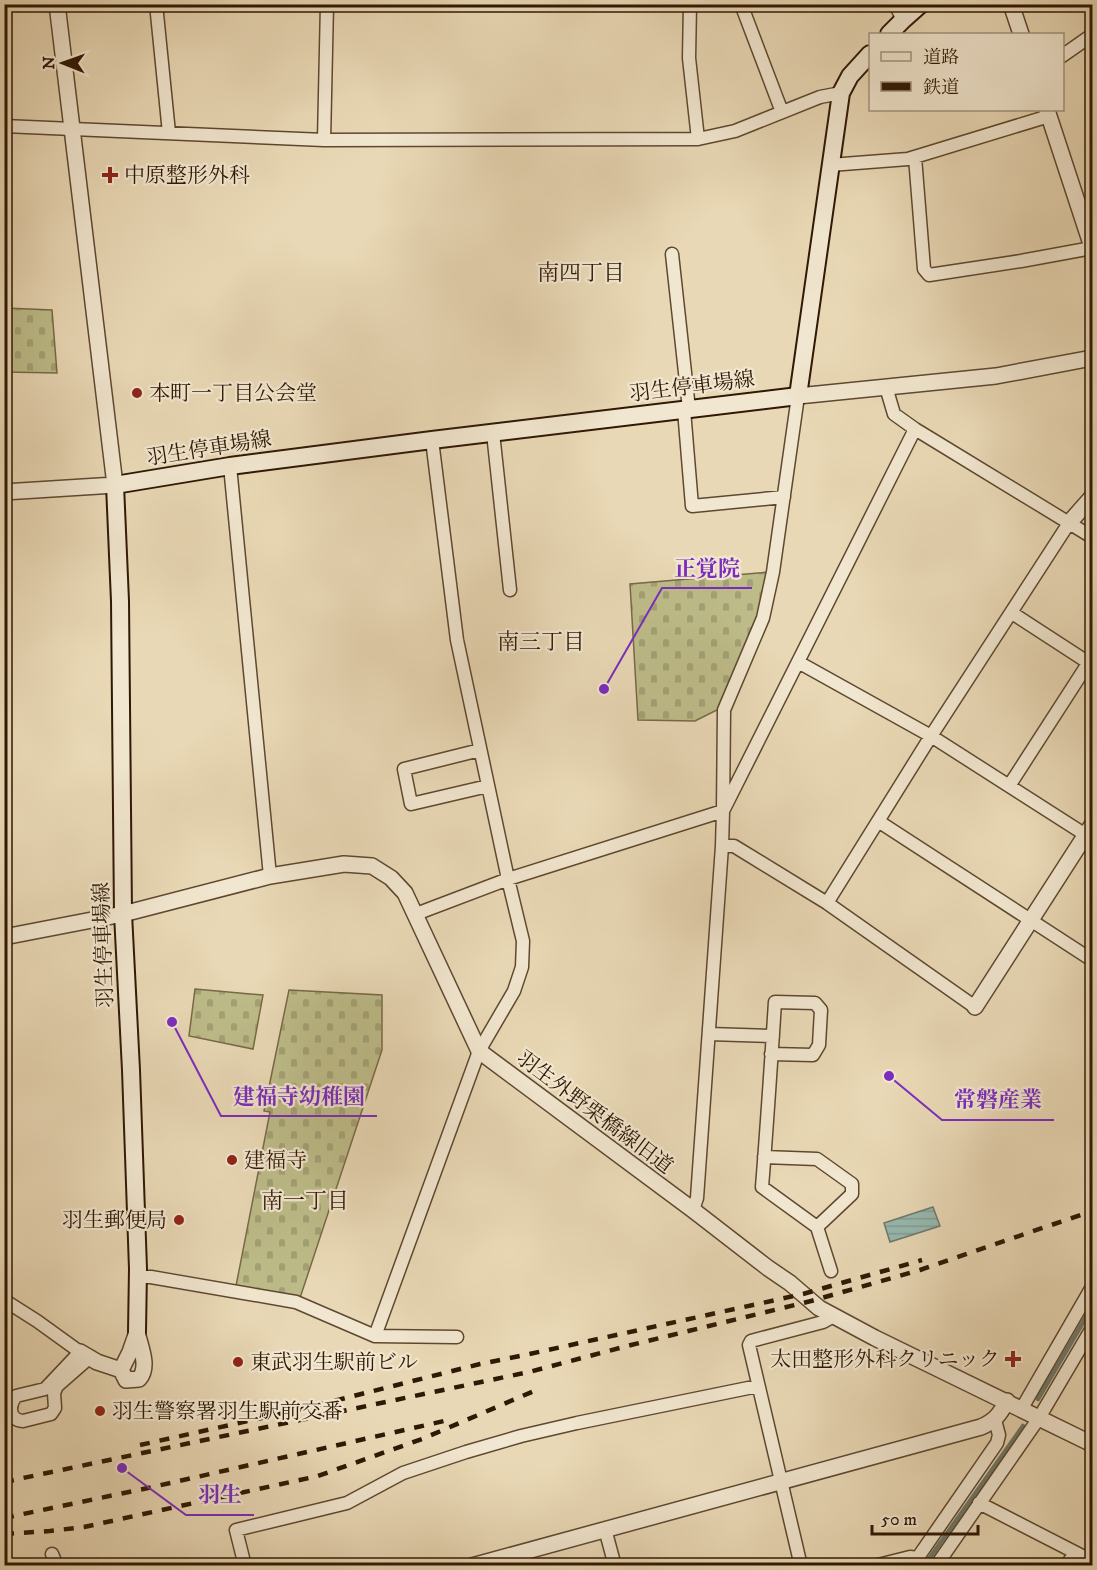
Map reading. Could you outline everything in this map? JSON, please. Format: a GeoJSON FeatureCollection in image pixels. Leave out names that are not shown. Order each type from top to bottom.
{"type":"FeatureCollection","features":[{"type":"Feature","properties":{"kind":"main road"},"geometry":{"type":"LineString","coordinates":[[890,33],[921,4]]}},
{"type":"Feature","properties":{"kind":"main road"},"geometry":{"type":"LineString","coordinates":[[798,396],[841,93],[850,76],[869,55]]}},
{"type":"Feature","properties":{"kind":"main road","name":"羽生停車場線"},"geometry":{"type":"LineString","coordinates":[[137,1332],[138,1276],[123,914],[120,600],[115,485],[230,466],[798,396]]}},
{"type":"Feature","properties":{"kind":"street"},"geometry":{"type":"LineString","coordinates":[[4,492],[115,485],[57,4]]}},
{"type":"Feature","properties":{"kind":"street"},"geometry":{"type":"LineString","coordinates":[[156,4],[169,133]]}},
{"type":"Feature","properties":{"kind":"street"},"geometry":{"type":"LineString","coordinates":[[324,140],[327,4]]}},
{"type":"Feature","properties":{"kind":"street"},"geometry":{"type":"LineString","coordinates":[[690,4],[689,58],[698,139]]}},
{"type":"Feature","properties":{"kind":"street"},"geometry":{"type":"LineString","coordinates":[[741,4],[782,112]]}},
{"type":"Feature","properties":{"kind":"street"},"geometry":{"type":"LineString","coordinates":[[896,4],[903,20]]}},
{"type":"Feature","properties":{"kind":"street"},"geometry":{"type":"LineString","coordinates":[[1011,4],[1021,33]]}},
{"type":"Feature","properties":{"kind":"street"},"geometry":{"type":"LineString","coordinates":[[1064,55],[1092,34]]}},
{"type":"Feature","properties":{"kind":"street"},"geometry":{"type":"LineString","coordinates":[[4,126],[324,140],[698,139],[735,131],[820,97],[841,93]]}},
{"type":"Feature","properties":{"kind":"street"},"geometry":{"type":"LineString","coordinates":[[830,165],[908,159],[1048,112],[1092,247],[1021,261],[929,274],[924,269],[915,157]]}},
{"type":"Feature","properties":{"kind":"street"},"geometry":{"type":"LineString","coordinates":[[672,254],[692,506],[784,497]]}},
{"type":"Feature","properties":{"kind":"street"},"geometry":{"type":"LineString","coordinates":[[693,1210],[697,1198],[722,846],[724,710],[763,618],[773,572],[798,396],[996,376],[1092,358]]}},
{"type":"Feature","properties":{"kind":"street"},"geometry":{"type":"LineString","coordinates":[[886,387],[894,414],[1092,537]]}},
{"type":"Feature","properties":{"kind":"street"},"geometry":{"type":"LineString","coordinates":[[416,915],[508,879],[723,811],[915,429]]}},
{"type":"Feature","properties":{"kind":"street"},"geometry":{"type":"LineString","coordinates":[[493,433],[510,590]]}},
{"type":"Feature","properties":{"kind":"street"},"geometry":{"type":"LineString","coordinates":[[375,1336],[479,1051],[514,991],[522,967],[523,941],[457,640],[432,440]]}},
{"type":"Feature","properties":{"kind":"street"},"geometry":{"type":"LineString","coordinates":[[230,466],[270,876]]}},
{"type":"Feature","properties":{"kind":"street"},"geometry":{"type":"LineString","coordinates":[[827,903],[1069,523],[1092,497]]}},
{"type":"Feature","properties":{"kind":"street"},"geometry":{"type":"LineString","coordinates":[[1009,786],[1090,663],[1012,613]]}},
{"type":"Feature","properties":{"kind":"street"},"geometry":{"type":"LineString","coordinates":[[722,846],[734,846],[827,903],[975,1007],[1090,833],[1009,786],[932,736],[798,662]]}},
{"type":"Feature","properties":{"kind":"street"},"geometry":{"type":"LineString","coordinates":[[480,750],[404,769],[411,804],[488,786]]}},
{"type":"Feature","properties":{"kind":"street"},"geometry":{"type":"LineString","coordinates":[[878,821],[1092,960]]}},
{"type":"Feature","properties":{"kind":"street","name":"羽生外野栗橋線旧道"},"geometry":{"type":"LineString","coordinates":[[4,937],[123,914],[270,876],[344,864],[372,867],[391,878],[405,893],[479,1051],[834,1316],[1092,1444]]}},
{"type":"Feature","properties":{"kind":"street"},"geometry":{"type":"LineString","coordinates":[[771,1054],[813,1055],[819,1045],[821,1010],[815,1003],[776,1002],[771,1054],[762,1187],[817,1227],[831,1270]]}},
{"type":"Feature","properties":{"kind":"street"},"geometry":{"type":"LineString","coordinates":[[709,1034],[773,1035]]}},
{"type":"Feature","properties":{"kind":"street"},"geometry":{"type":"LineString","coordinates":[[764,1157],[816,1159],[852,1184],[852,1194],[817,1227]]}},
{"type":"Feature","properties":{"kind":"street"},"geometry":{"type":"LineString","coordinates":[[138,1276],[296,1302],[375,1336],[457,1336]]}},
{"type":"Feature","properties":{"kind":"street"},"geometry":{"type":"LineString","coordinates":[[1022,1408],[1092,1287]]}},
{"type":"Feature","properties":{"kind":"street"},"geometry":{"type":"LineString","coordinates":[[4,1300],[85,1355],[97,1362],[121,1370],[126,1380],[139,1379],[144,1373],[145,1366],[137,1332]]}},
{"type":"Feature","properties":{"kind":"street"},"geometry":{"type":"LineString","coordinates":[[801,1566],[749,1345],[751,1341],[823,1322],[834,1316]]}},
{"type":"Feature","properties":{"kind":"street"},"geometry":{"type":"LineString","coordinates":[[936,1566],[1039,1418],[1092,1328]]}},
{"type":"Feature","properties":{"kind":"street"},"geometry":{"type":"LineString","coordinates":[[121,1370],[137,1332]]}},
{"type":"Feature","properties":{"kind":"street"},"geometry":{"type":"LineString","coordinates":[[85,1355],[57,1386],[54,1393],[55,1408],[51,1414],[23,1421],[14,1418],[10,1406],[16,1396],[45,1389],[85,1355]]}},
{"type":"Feature","properties":{"kind":"street"},"geometry":{"type":"LineString","coordinates":[[245,1566],[236,1530],[347,1503],[403,1473],[521,1436],[758,1386]]}},
{"type":"Feature","properties":{"kind":"street"},"geometry":{"type":"LineString","coordinates":[[472,1566],[981,1427],[995,1420],[1007,1401]]}},
{"type":"Feature","properties":{"kind":"street"},"geometry":{"type":"LineString","coordinates":[[874,1566],[910,1557],[915,1562],[997,1443],[999,1435],[995,1420]]}},
{"type":"Feature","properties":{"kind":"street"},"geometry":{"type":"LineString","coordinates":[[980,1503],[1092,1561]]}},
{"type":"Feature","properties":{"kind":"street"},"geometry":{"type":"LineString","coordinates":[[605,1529],[615,1566]]}},
{"type":"Feature","properties":{"kind":"street"},"geometry":{"type":"LineString","coordinates":[[1066,1566],[1075,1552]]}},
{"type":"Feature","properties":{"kind":"green space"},"geometry":{"type":"Polygon","coordinates":[[[5,308],[52,310],[57,373],[5,372],[5,308]]]}},
{"type":"Feature","properties":{"kind":"green space"},"geometry":{"type":"Polygon","coordinates":[[[769,572],[759,616],[717,710],[695,721],[638,720],[630,584],[769,572]]]}},
{"type":"Feature","properties":{"kind":"green space"},"geometry":{"type":"Polygon","coordinates":[[[195,989],[263,995],[253,1049],[189,1036],[195,989]]]}},
{"type":"Feature","properties":{"kind":"green space"},"geometry":{"type":"Polygon","coordinates":[[[289,990],[382,995],[382,1050],[300,1298],[236,1286],[270,1112],[264,1111],[289,990]]]}},
{"type":"Feature","properties":{"kind":"water"},"geometry":{"type":"Polygon","coordinates":[[[933,1207],[940,1226],[890,1242],[884,1223],[933,1207]]]}},
{"type":"Feature","properties":{"kind":"waterway"},"geometry":{"type":"LineString","coordinates":[[1038,1399],[1092,1307]]}},
{"type":"Feature","properties":{"kind":"waterway"},"geometry":{"type":"LineString","coordinates":[[924,1566],[1023,1426]]}},
{"type":"Feature","properties":{"kind":"railway"},"geometry":{"type":"LineString","coordinates":[[4,1482],[529,1372],[811,1301],[920,1270],[1092,1211]]}},
{"type":"Feature","properties":{"kind":"railway"},"geometry":{"type":"LineString","coordinates":[[140,1445],[302,1409],[480,1364],[803,1294],[922,1260]]}},
{"type":"Feature","properties":{"kind":"railway"},"geometry":{"type":"LineString","coordinates":[[4,1534],[84,1527],[318,1476],[422,1439],[534,1391]]}},
{"type":"Feature","properties":{"kind":"railway"},"geometry":{"type":"LineString","coordinates":[[4,1518],[453,1419]]}},
{"type":"Feature","properties":{"kind":"place","name":"中原整形外科"},"geometry":{"type":"Point","coordinates":[110,175]}},
{"type":"Feature","properties":{"kind":"place","name":"本町一丁目公会堂"},"geometry":{"type":"Point","coordinates":[137,393]}},
{"type":"Feature","properties":{"kind":"place","name":"正覚院"},"geometry":{"type":"Point","coordinates":[604,689]}},
{"type":"Feature","properties":{"kind":"place","name":"建福寺幼稚園"},"geometry":{"type":"Point","coordinates":[172,1022]}},
{"type":"Feature","properties":{"kind":"place","name":"常磐産業"},"geometry":{"type":"Point","coordinates":[889,1076]}},
{"type":"Feature","properties":{"kind":"place","name":"建福寺"},"geometry":{"type":"Point","coordinates":[232,1160]}},
{"type":"Feature","properties":{"kind":"place","name":"羽生郵便局"},"geometry":{"type":"Point","coordinates":[179,1220]}},
{"type":"Feature","properties":{"kind":"place","name":"太田整形外科クリニック"},"geometry":{"type":"Point","coordinates":[1013,1359]}},
{"type":"Feature","properties":{"kind":"place","name":"東武羽生駅前ビル"},"geometry":{"type":"Point","coordinates":[238,1362]}},
{"type":"Feature","properties":{"kind":"place","name":"羽生警察署羽生駅前交番"},"geometry":{"type":"Point","coordinates":[100,1411]}},
{"type":"Feature","properties":{"kind":"place","name":"羽生"},"geometry":{"type":"Point","coordinates":[122,1468]}},
{"type":"Feature","properties":{"kind":"district","name":"南四丁目"},"geometry":{"type":"Point","coordinates":[581,272]}},
{"type":"Feature","properties":{"kind":"district","name":"南三丁目"},"geometry":{"type":"Point","coordinates":[541,641]}},
{"type":"Feature","properties":{"kind":"district","name":"南一丁目"},"geometry":{"type":"Point","coordinates":[305,1200]}}]}
